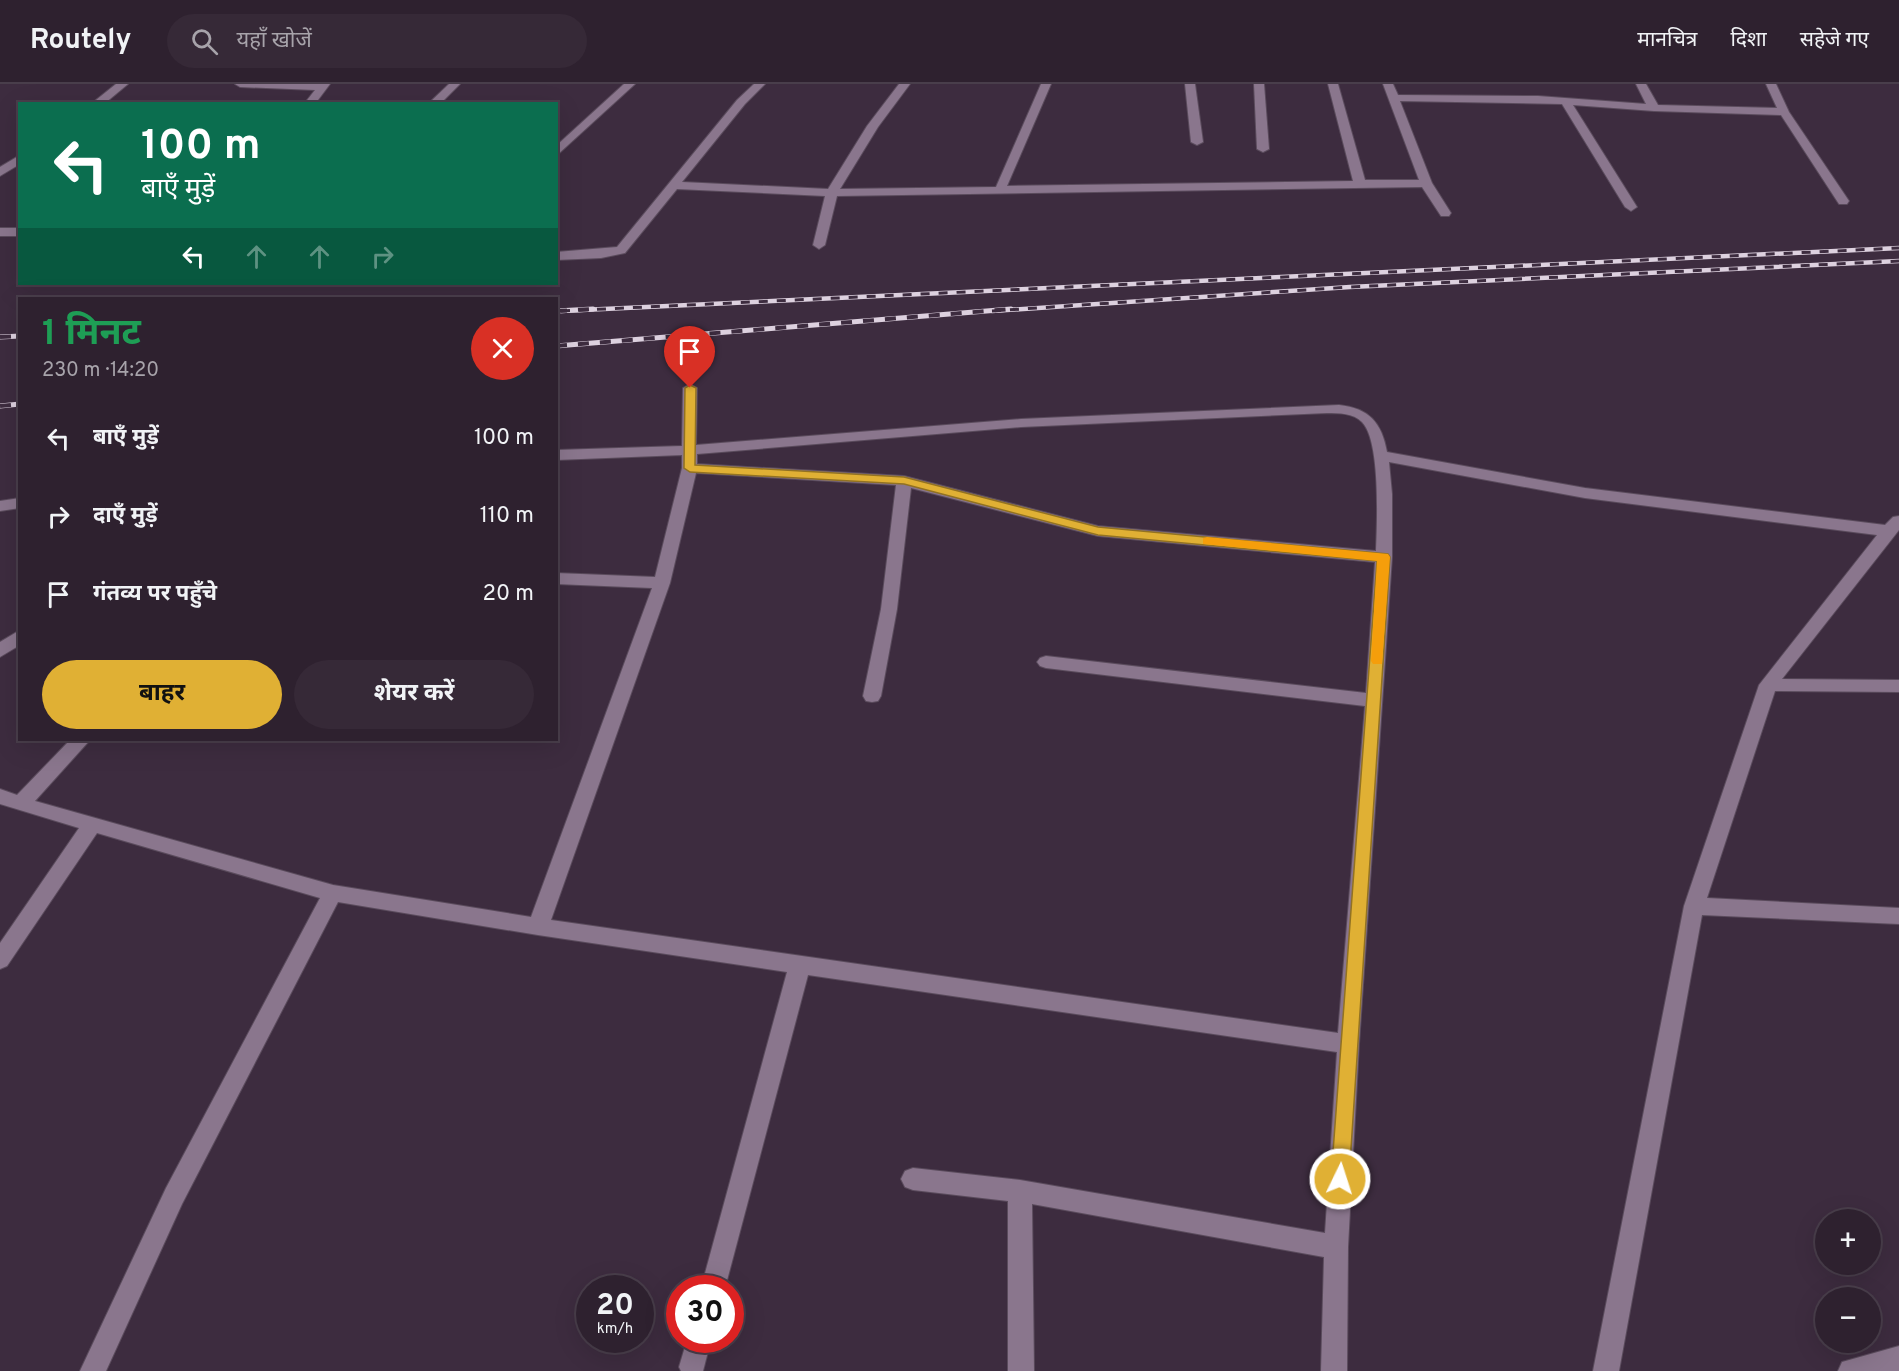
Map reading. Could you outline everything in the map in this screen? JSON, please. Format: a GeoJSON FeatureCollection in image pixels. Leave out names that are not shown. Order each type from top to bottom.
{"type":"FeatureCollection","features":[{"type":"Feature","properties":{"kind":"street"},"geometry":{"type":"LineString","coordinates":[[99,102],[123,84]]}},
{"type":"Feature","properties":{"kind":"street"},"geometry":{"type":"LineString","coordinates":[[240,84],[323,85]]}},
{"type":"Feature","properties":{"kind":"street"},"geometry":{"type":"LineString","coordinates":[[435,102],[455,84]]}},
{"type":"Feature","properties":{"kind":"street"},"geometry":{"type":"LineString","coordinates":[[558,151],[630,84]]}},
{"type":"Feature","properties":{"kind":"street"},"geometry":{"type":"LineString","coordinates":[[558,256],[601,254],[621,250],[741,102],[760,84]]}},
{"type":"Feature","properties":{"kind":"street"},"geometry":{"type":"LineString","coordinates":[[819,245],[832,193],[873,126],[905,84]]}},
{"type":"Feature","properties":{"kind":"street"},"geometry":{"type":"LineString","coordinates":[[1000,190],[1046,84]]}},
{"type":"Feature","properties":{"kind":"street"},"geometry":{"type":"LineString","coordinates":[[1190,84],[1197,142]]}},
{"type":"Feature","properties":{"kind":"street"},"geometry":{"type":"LineString","coordinates":[[1259,84],[1263,149]]}},
{"type":"Feature","properties":{"kind":"street"},"geometry":{"type":"LineString","coordinates":[[1333,84],[1360,183]]}},
{"type":"Feature","properties":{"kind":"street"},"geometry":{"type":"LineString","coordinates":[[1388,84],[1426,183],[1445,213]]}},
{"type":"Feature","properties":{"kind":"street"},"geometry":{"type":"LineString","coordinates":[[1459,84],[1464,98]]}},
{"type":"Feature","properties":{"kind":"street"},"geometry":{"type":"LineString","coordinates":[[1535,84],[1538,99]]}},
{"type":"Feature","properties":{"kind":"street"},"geometry":{"type":"LineString","coordinates":[[1641,84],[1654,108]]}},
{"type":"Feature","properties":{"kind":"street"},"geometry":{"type":"LineString","coordinates":[[1771,84],[1784,112],[1844,201]]}},
{"type":"Feature","properties":{"kind":"street"},"geometry":{"type":"LineString","coordinates":[[310,102],[323,85]]}},
{"type":"Feature","properties":{"kind":"street"},"geometry":{"type":"LineString","coordinates":[[1392,98],[1538,99],[1654,108],[1784,112]]}},
{"type":"Feature","properties":{"kind":"street"},"geometry":{"type":"LineString","coordinates":[[1566,102],[1631,207]]}},
{"type":"Feature","properties":{"kind":"street"},"geometry":{"type":"LineString","coordinates":[[0,172],[18,159]]}},
{"type":"Feature","properties":{"kind":"street"},"geometry":{"type":"LineString","coordinates":[[673,185],[832,193],[1426,183]]}},
{"type":"Feature","properties":{"kind":"street"},"geometry":{"type":"LineString","coordinates":[[0,232],[18,232]]}},
{"type":"Feature","properties":{"kind":"street"},"geometry":{"type":"LineString","coordinates":[[538,927],[662,583],[690,468],[690,388]]}},
{"type":"Feature","properties":{"kind":"street"},"geometry":{"type":"LineString","coordinates":[[558,455],[689,450],[1021,423],[1327,409],[1350,411],[1361,415],[1371,424],[1383,456],[1384,557],[1348,1044],[1336,1248],[1334,1371]]}},
{"type":"Feature","properties":{"kind":"street"},"geometry":{"type":"LineString","coordinates":[[1383,456],[1585,493],[1894,526]]}},
{"type":"Feature","properties":{"kind":"street"},"geometry":{"type":"LineString","coordinates":[[690,468],[904,481],[1098,531],[1384,557]]}},
{"type":"Feature","properties":{"kind":"street"},"geometry":{"type":"LineString","coordinates":[[872,696],[889,609],[904,481]]}},
{"type":"Feature","properties":{"kind":"street"},"geometry":{"type":"LineString","coordinates":[[0,506],[18,503]]}},
{"type":"Feature","properties":{"kind":"street"},"geometry":{"type":"LineString","coordinates":[[1606,1371],[1694,906],[1768,685],[1894,526]]}},
{"type":"Feature","properties":{"kind":"street"},"geometry":{"type":"LineString","coordinates":[[558,578],[662,583]]}},
{"type":"Feature","properties":{"kind":"street"},"geometry":{"type":"LineString","coordinates":[[0,651],[18,638]]}},
{"type":"Feature","properties":{"kind":"street"},"geometry":{"type":"LineString","coordinates":[[1046,662],[1375,701]]}},
{"type":"Feature","properties":{"kind":"street"},"geometry":{"type":"LineString","coordinates":[[1768,685],[1899,686]]}},
{"type":"Feature","properties":{"kind":"street"},"geometry":{"type":"LineString","coordinates":[[20,804],[80,741]]}},
{"type":"Feature","properties":{"kind":"street"},"geometry":{"type":"LineString","coordinates":[[0,796],[92,825],[333,893],[538,927],[1348,1044]]}},
{"type":"Feature","properties":{"kind":"street"},"geometry":{"type":"LineString","coordinates":[[0,960],[92,825]]}},
{"type":"Feature","properties":{"kind":"street"},"geometry":{"type":"LineString","coordinates":[[93,1371],[174,1196],[333,893]]}},
{"type":"Feature","properties":{"kind":"street"},"geometry":{"type":"LineString","coordinates":[[1694,906],[1899,916]]}},
{"type":"Feature","properties":{"kind":"street"},"geometry":{"type":"LineString","coordinates":[[716,1275],[800,964]]}},
{"type":"Feature","properties":{"kind":"street"},"geometry":{"type":"LineString","coordinates":[[913,1179],[1020,1191],[1336,1248]]}},
{"type":"Feature","properties":{"kind":"street"},"geometry":{"type":"LineString","coordinates":[[1020,1191],[1022,1371]]}},
{"type":"Feature","properties":{"kind":"street"},"geometry":{"type":"LineString","coordinates":[[692,1367],[696,1353]]}},
{"type":"Feature","properties":{"kind":"street"},"geometry":{"type":"LineString","coordinates":[[1851,1371],[1899,1359]]}},
{"type":"Feature","properties":{"kind":"railway"},"geometry":{"type":"LineString","coordinates":[[561,311],[1899,248]]}},
{"type":"Feature","properties":{"kind":"railway"},"geometry":{"type":"LineString","coordinates":[[992,311],[1350,287],[1899,261]]}},
{"type":"Feature","properties":{"kind":"railway"},"geometry":{"type":"LineString","coordinates":[[558,311],[593,309]]}},
{"type":"Feature","properties":{"kind":"railway"},"geometry":{"type":"LineString","coordinates":[[558,346],[1011,309]]}},
{"type":"Feature","properties":{"kind":"railway"},"geometry":{"type":"LineString","coordinates":[[0,337],[18,336]]}},
{"type":"Feature","properties":{"kind":"railway"},"geometry":{"type":"LineString","coordinates":[[0,406],[18,404]]}},
{"type":"Feature","properties":{"kind":"slow traffic"},"geometry":{"type":"LineString","coordinates":[[1207,541],[1384,557],[1377,661]]}},
{"type":"Feature","properties":{"kind":"route"},"geometry":{"type":"LineString","coordinates":[[690,388],[690,468],[885,478],[1098,531],[1384,557],[1340,1179]]}}]}
